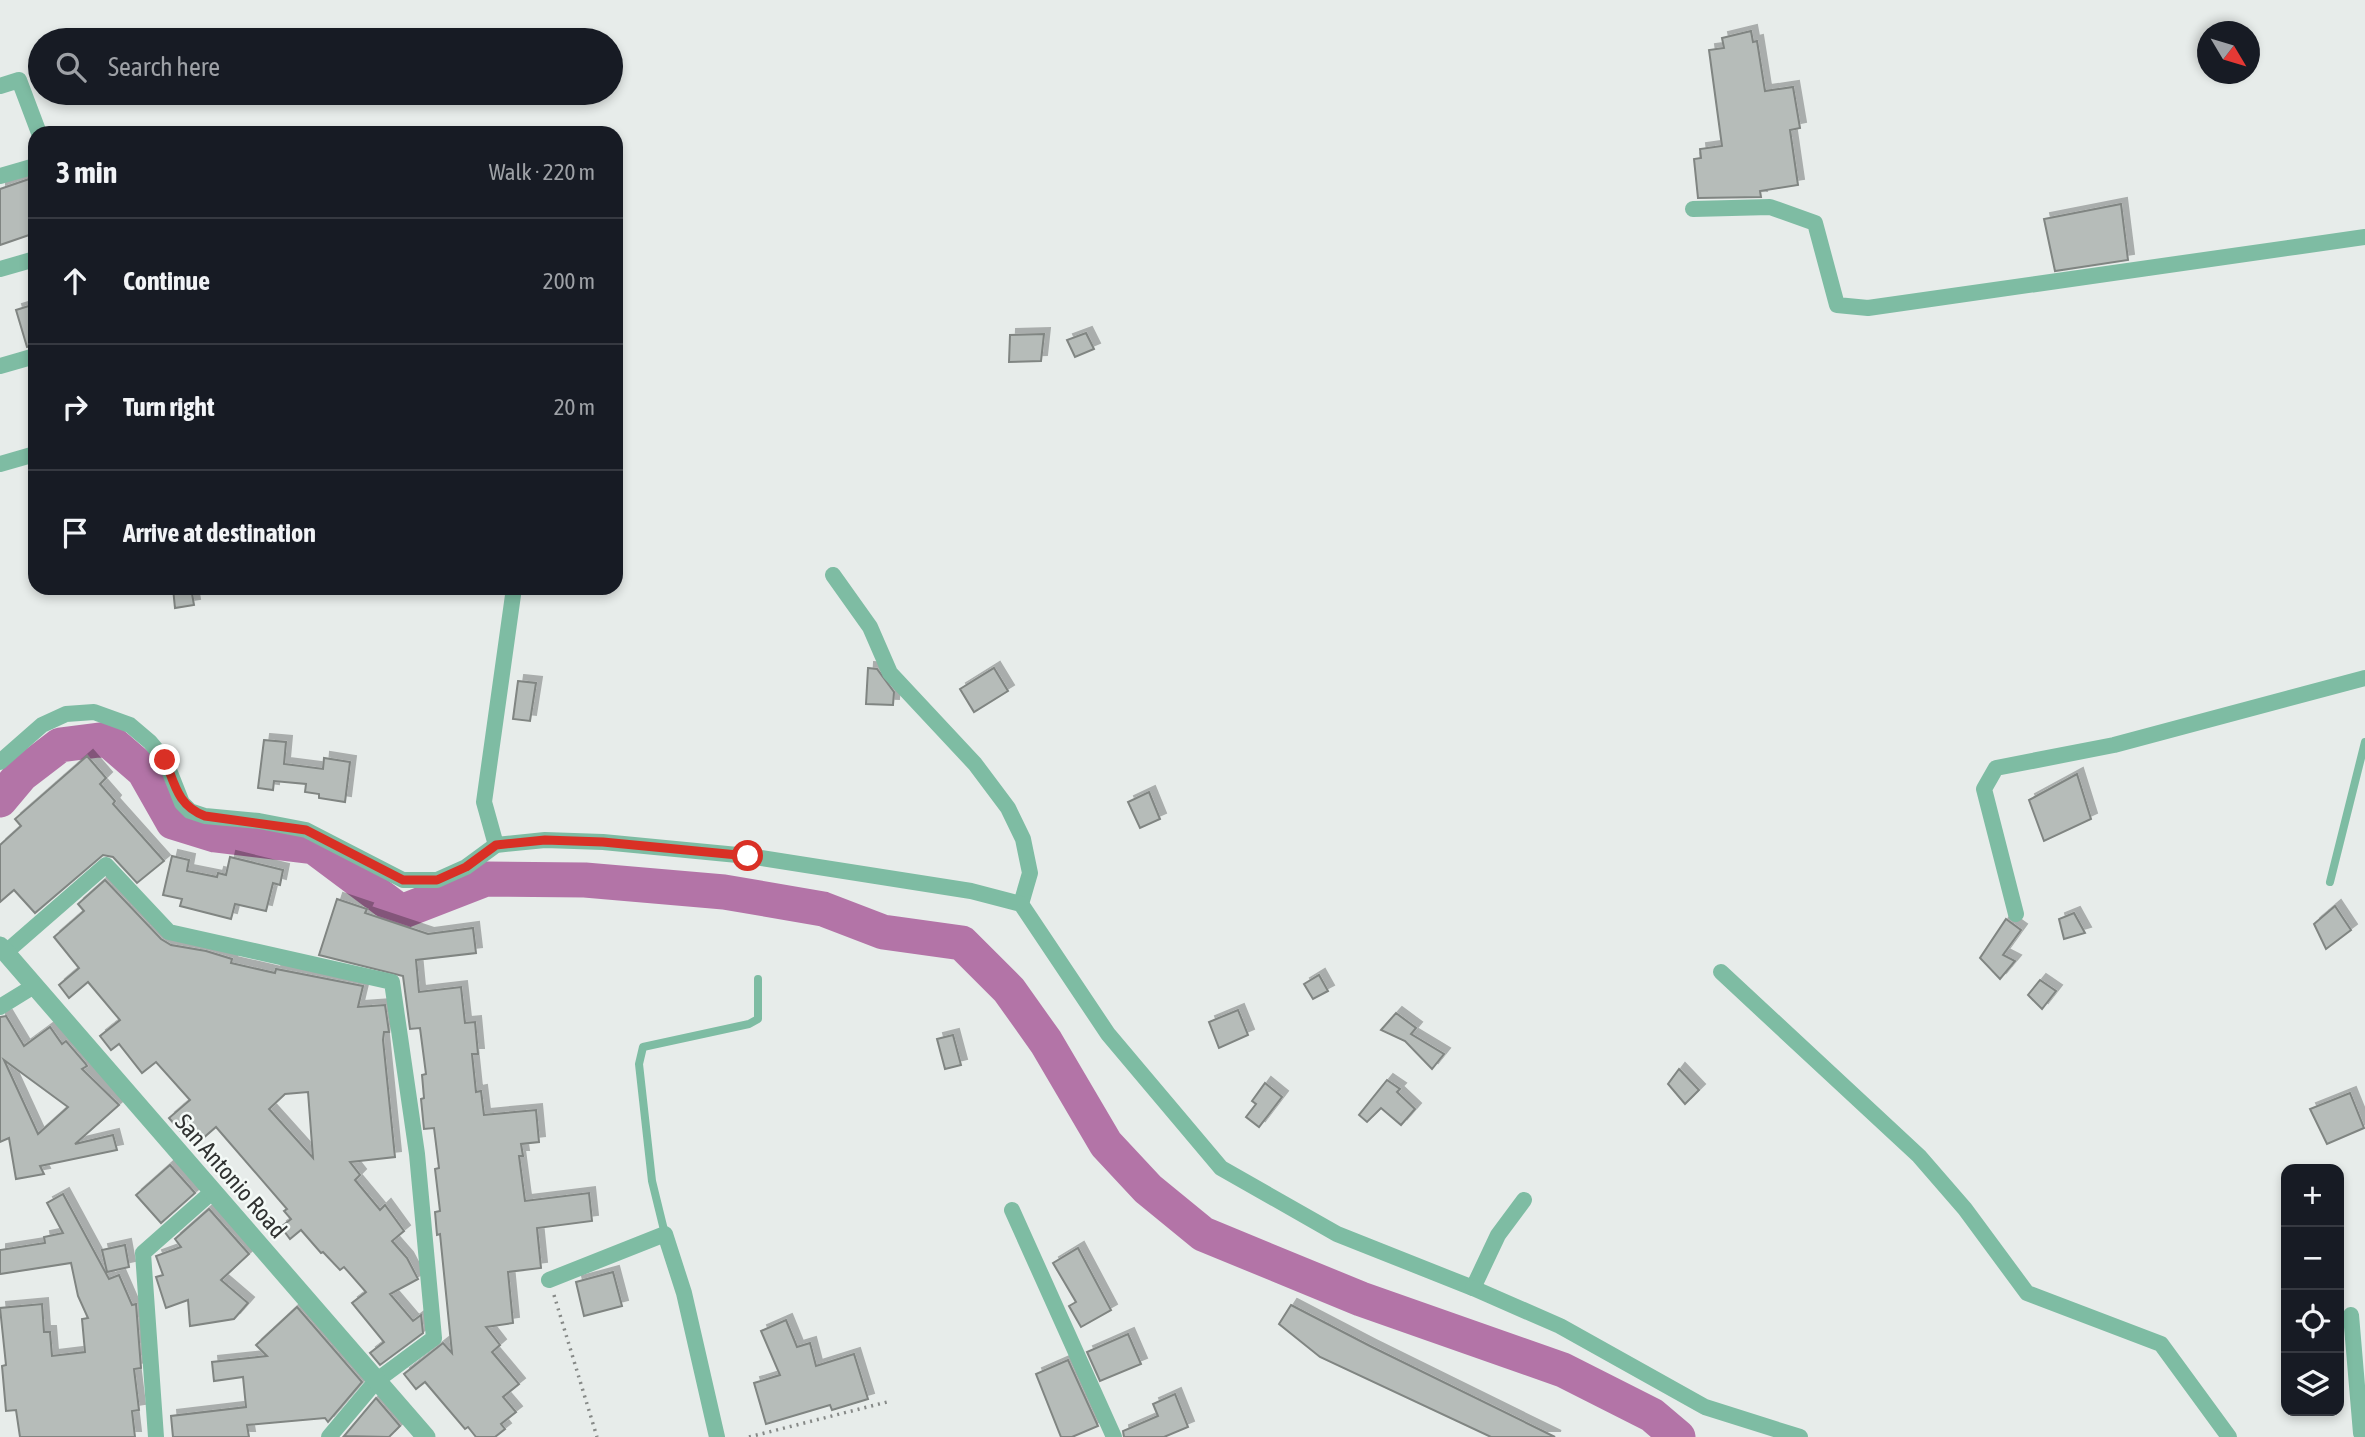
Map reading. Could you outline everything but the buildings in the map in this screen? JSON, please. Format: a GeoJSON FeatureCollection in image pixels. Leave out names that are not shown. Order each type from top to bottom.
{"type":"FeatureCollection","features":[{"type":"Feature","properties":{"kind":"street"},"geometry":{"type":"LineString","coordinates":[[0,86],[19,80],[28,104]]}},
{"type":"Feature","properties":{"kind":"street"},"geometry":{"type":"LineString","coordinates":[[28,105],[36,126]]}},
{"type":"Feature","properties":{"kind":"street"},"geometry":{"type":"LineString","coordinates":[[0,176],[28,168]]}},
{"type":"Feature","properties":{"kind":"street"},"geometry":{"type":"LineString","coordinates":[[1693,209],[1770,206],[1815,223],[1837,306],[1868,308],[2365,237]]}},
{"type":"Feature","properties":{"kind":"street"},"geometry":{"type":"LineString","coordinates":[[0,270],[28,261]]}},
{"type":"Feature","properties":{"kind":"street"},"geometry":{"type":"LineString","coordinates":[[0,366],[28,358]]}},
{"type":"Feature","properties":{"kind":"street"},"geometry":{"type":"LineString","coordinates":[[0,464],[28,456]]}},
{"type":"Feature","properties":{"kind":"street"},"geometry":{"type":"LineString","coordinates":[[833,575],[870,627],[890,673],[975,764],[1008,808],[1023,839],[1030,873],[1020,904]]}},
{"type":"Feature","properties":{"kind":"street"},"geometry":{"type":"LineString","coordinates":[[496,845],[484,802],[513,595]]}},
{"type":"Feature","properties":{"kind":"street"},"geometry":{"type":"LineString","coordinates":[[2016,915],[1983,789],[1996,768],[2114,745],[2365,678]]}},
{"type":"Feature","properties":{"kind":"street"},"geometry":{"type":"LineString","coordinates":[[0,762],[42,725],[66,714],[94,712],[130,725],[150,742],[165,760],[182,803],[191,811],[205,816],[306,830],[403,880],[437,880],[466,867],[496,845],[545,840],[603,842],[748,856],[971,891],[1020,904],[1108,1034],[1221,1168],[1337,1234],[1560,1326],[1705,1407],[1800,1437]]}},
{"type":"Feature","properties":{"kind":"street"},"geometry":{"type":"LineString","coordinates":[[3,949],[106,865],[169,932],[391,982],[417,1154],[433,1338],[376,1381],[329,1437]]}},
{"type":"Feature","properties":{"kind":"street","name":"San Antonio Road"},"geometry":{"type":"LineString","coordinates":[[3,949],[426,1437]]}},
{"type":"Feature","properties":{"kind":"street"},"geometry":{"type":"LineString","coordinates":[[1721,972],[1919,1156],[1973,1219],[2027,1293],[2161,1344],[2229,1437]]}},
{"type":"Feature","properties":{"kind":"street"},"geometry":{"type":"LineString","coordinates":[[0,1007],[34,986]]}},
{"type":"Feature","properties":{"kind":"street"},"geometry":{"type":"LineString","coordinates":[[156,1437],[143,1253],[212,1192]]}},
{"type":"Feature","properties":{"kind":"street"},"geometry":{"type":"LineString","coordinates":[[1473,1288],[1498,1235],[1524,1200]]}},
{"type":"Feature","properties":{"kind":"street"},"geometry":{"type":"LineString","coordinates":[[1012,1210],[1114,1437]]}},
{"type":"Feature","properties":{"kind":"street"},"geometry":{"type":"LineString","coordinates":[[549,1280],[665,1234],[684,1293],[717,1437]]}},
{"type":"Feature","properties":{"kind":"street"},"geometry":{"type":"LineString","coordinates":[[2351,1315],[2362,1434]]}},
{"type":"Feature","properties":{"kind":"lane"},"geometry":{"type":"LineString","coordinates":[[2330,882],[2365,741]]}},
{"type":"Feature","properties":{"kind":"lane"},"geometry":{"type":"LineString","coordinates":[[665,1234],[649,1155],[639,1064],[643,1048],[749,1024],[758,1019],[758,979]]}},
{"type":"Feature","properties":{"kind":"path"},"geometry":{"type":"LineString","coordinates":[[549,1280],[597,1437]]}},
{"type":"Feature","properties":{"kind":"path"},"geometry":{"type":"LineString","coordinates":[[749,1437],[891,1401]]}},
{"type":"Feature","properties":{"kind":"waterway"},"geometry":{"type":"LineString","coordinates":[[0,800],[21,775],[60,745],[107,739],[144,771],[173,822],[215,835],[314,847],[401,912],[486,879],[585,880],[724,892],[823,909],[883,932],[962,943],[1009,990],[1046,1042],[1106,1144],[1148,1189],[1203,1234],[1361,1299],[1563,1370],[1652,1415],[1678,1437]]}},
{"type":"Feature","properties":{"kind":"route"},"geometry":{"type":"LineString","coordinates":[[165,760],[182,803],[191,811],[205,816],[259,821],[306,830],[403,880],[437,880],[466,867],[496,845],[545,840],[603,842],[748,856]]}}]}
